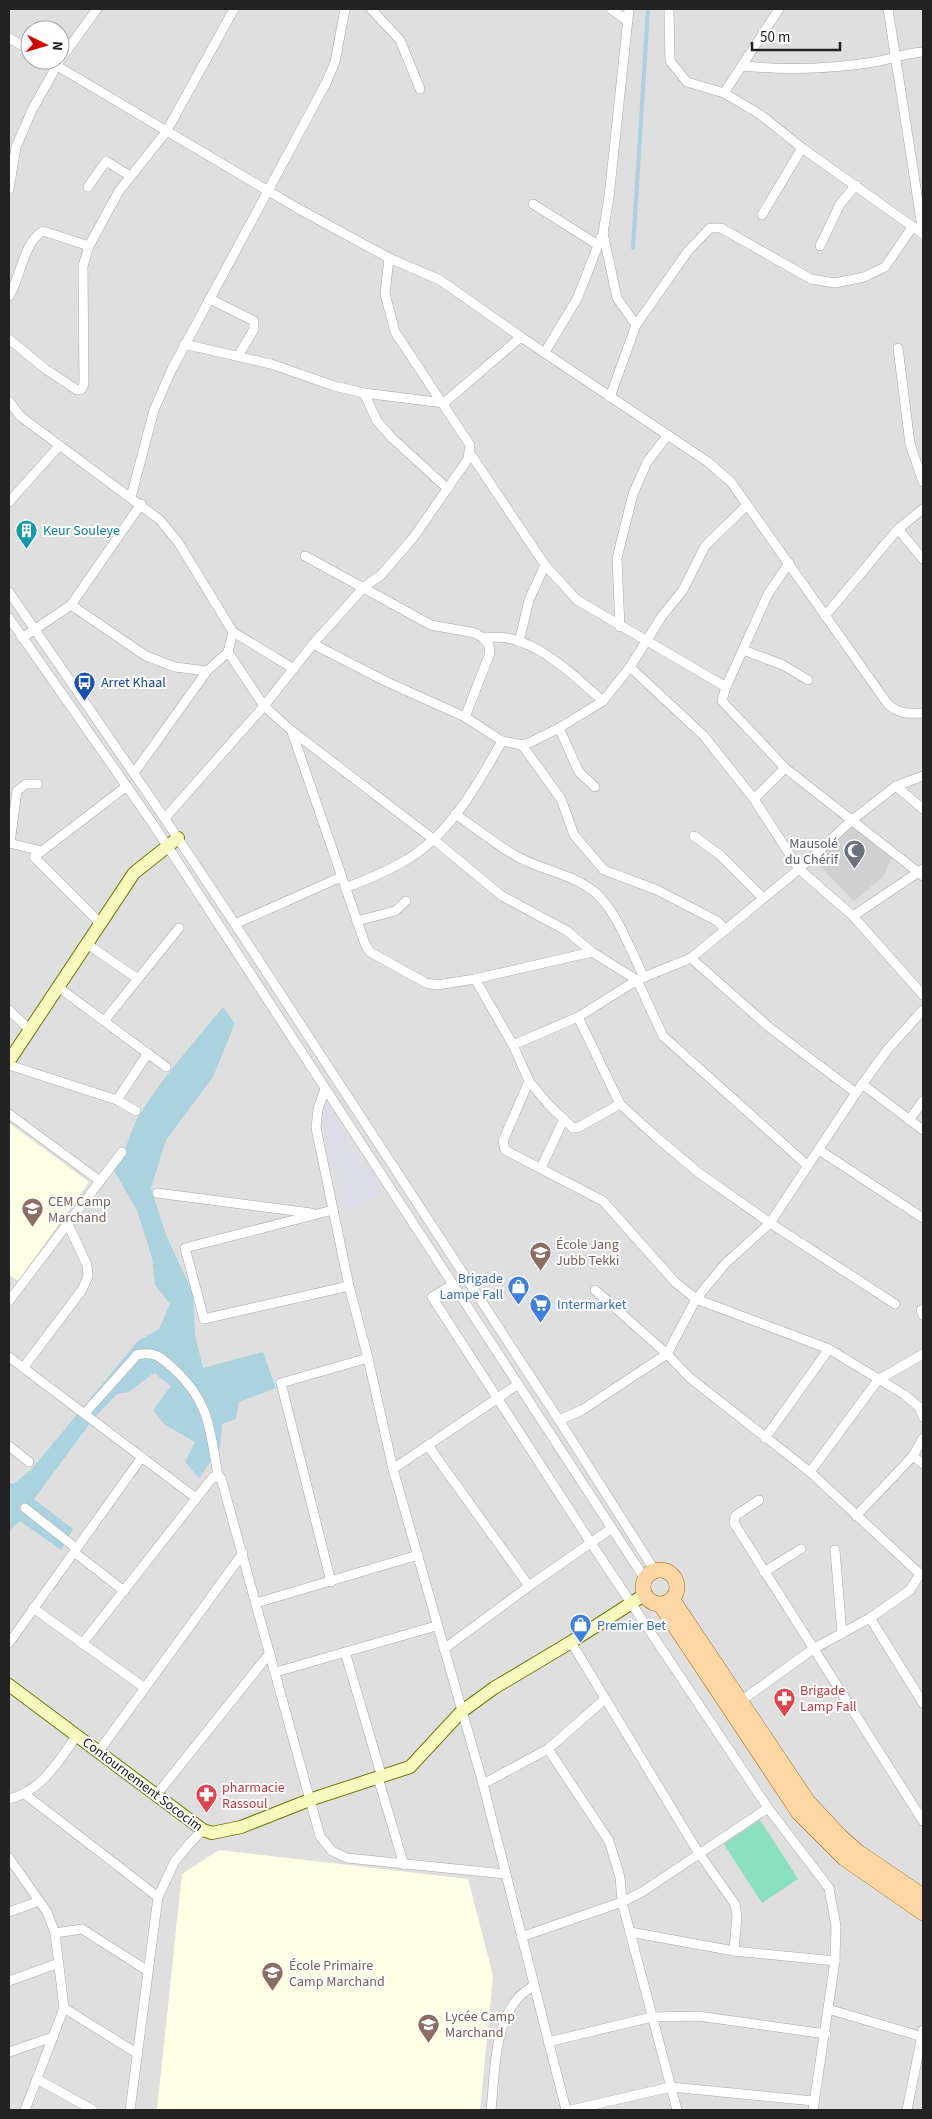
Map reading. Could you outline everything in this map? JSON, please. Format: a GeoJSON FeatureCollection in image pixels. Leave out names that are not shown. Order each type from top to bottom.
{"type":"FeatureCollection","features":[{"type":"Feature","properties":{"kind":"main road"},"geometry":{"type":"LineString","coordinates":[[666,1571],[674,1578],[677,1589],[667,1602],[651,1602],[638,1599],[650,1575],[666,1571]]}},
{"type":"Feature","properties":{"kind":"main road"},"geometry":{"type":"LineString","coordinates":[[667,1602],[741,1701],[791,1779],[820,1816],[858,1852],[923,1896]]}},
{"type":"Feature","properties":{"kind":"main road"},"geometry":{"type":"LineString","coordinates":[[667,1602],[799,1813],[844,1858],[923,1913]]}},
{"type":"Feature","properties":{"kind":"street"},"geometry":{"type":"LineString","coordinates":[[70,46],[96,9]]}},
{"type":"Feature","properties":{"kind":"street"},"geometry":{"type":"LineString","coordinates":[[9,339],[44,368],[77,390],[81,390],[84,384],[83,266],[89,246],[118,191],[166,132],[234,9]]}},
{"type":"Feature","properties":{"kind":"street"},"geometry":{"type":"LineString","coordinates":[[130,497],[154,410],[184,344],[268,191],[335,62],[345,9]]}},
{"type":"Feature","properties":{"kind":"street"},"geometry":{"type":"LineString","coordinates":[[371,9],[400,40],[420,89]]}},
{"type":"Feature","properties":{"kind":"street"},"geometry":{"type":"LineString","coordinates":[[612,9],[628,21]]}},
{"type":"Feature","properties":{"kind":"street"},"geometry":{"type":"LineString","coordinates":[[545,352],[577,299],[602,233],[609,197],[620,74],[629,9]]}},
{"type":"Feature","properties":{"kind":"street"},"geometry":{"type":"LineString","coordinates":[[669,9],[670,60],[674,68],[687,82],[724,93],[762,115],[802,148],[923,234]]}},
{"type":"Feature","properties":{"kind":"street"},"geometry":{"type":"LineString","coordinates":[[724,93],[744,66],[779,9]]}},
{"type":"Feature","properties":{"kind":"street"},"geometry":{"type":"LineString","coordinates":[[888,9],[923,234]]}},
{"type":"Feature","properties":{"kind":"street"},"geometry":{"type":"LineString","coordinates":[[9,38],[20,44]]}},
{"type":"Feature","properties":{"kind":"street"},"geometry":{"type":"LineString","coordinates":[[744,66],[778,69],[830,66],[875,62],[896,56],[923,52]]}},
{"type":"Feature","properties":{"kind":"street"},"geometry":{"type":"LineString","coordinates":[[70,69],[166,132],[268,191],[389,258],[440,280],[521,337],[708,462],[730,482],[887,704],[895,711],[907,714],[923,713]]}},
{"type":"Feature","properties":{"kind":"street"},"geometry":{"type":"LineString","coordinates":[[9,189],[16,147],[32,110],[54,70]]}},
{"type":"Feature","properties":{"kind":"street"},"geometry":{"type":"LineString","coordinates":[[762,215],[802,148]]}},
{"type":"Feature","properties":{"kind":"street"},"geometry":{"type":"LineString","coordinates":[[88,187],[106,161],[130,176]]}},
{"type":"Feature","properties":{"kind":"street"},"geometry":{"type":"LineString","coordinates":[[820,246],[840,204],[856,185]]}},
{"type":"Feature","properties":{"kind":"street"},"geometry":{"type":"LineString","coordinates":[[533,204],[598,245]]}},
{"type":"Feature","properties":{"kind":"street"},"geometry":{"type":"LineString","coordinates":[[610,397],[636,325],[688,251],[710,228],[721,228],[811,279],[835,283],[864,277],[885,267],[912,226]]}},
{"type":"Feature","properties":{"kind":"street"},"geometry":{"type":"LineString","coordinates":[[9,296],[22,270],[28,248],[35,235],[43,231],[89,246]]}},
{"type":"Feature","properties":{"kind":"street"},"geometry":{"type":"LineString","coordinates":[[602,233],[617,298],[636,325]]}},
{"type":"Feature","properties":{"kind":"street"},"geometry":{"type":"LineString","coordinates":[[165,818],[264,706],[313,644],[364,587],[381,575],[413,538],[468,459],[470,445],[444,403],[395,332],[385,294],[389,258]]}},
{"type":"Feature","properties":{"kind":"street"},"geometry":{"type":"LineString","coordinates":[[210,299],[254,321],[254,329],[238,356]]}},
{"type":"Feature","properties":{"kind":"street"},"geometry":{"type":"LineString","coordinates":[[184,344],[271,364],[334,386],[364,393],[444,403],[521,337]]}},
{"type":"Feature","properties":{"kind":"street"},"geometry":{"type":"LineString","coordinates":[[898,348],[910,444],[923,482]]}},
{"type":"Feature","properties":{"kind":"street"},"geometry":{"type":"LineString","coordinates":[[364,393],[377,421],[392,438],[448,488]]}},
{"type":"Feature","properties":{"kind":"street"},"geometry":{"type":"LineString","coordinates":[[9,401],[20,416],[160,520],[178,542],[233,632],[294,668]]}},
{"type":"Feature","properties":{"kind":"street"},"geometry":{"type":"LineString","coordinates":[[620,627],[617,558],[633,494],[647,462],[667,436]]}},
{"type":"Feature","properties":{"kind":"street"},"geometry":{"type":"LineString","coordinates":[[9,502],[59,446]]}},
{"type":"Feature","properties":{"kind":"street"},"geometry":{"type":"LineString","coordinates":[[470,453],[545,565],[577,600],[620,627],[726,687]]}},
{"type":"Feature","properties":{"kind":"street"},"geometry":{"type":"LineString","coordinates":[[22,638],[71,604],[140,504]]}},
{"type":"Feature","properties":{"kind":"street"},"geometry":{"type":"LineString","coordinates":[[313,644],[387,682],[465,717],[502,741],[522,745],[559,728],[603,701],[630,667],[662,616],[683,590],[705,546],[746,506]]}},
{"type":"Feature","properties":{"kind":"street"},"geometry":{"type":"LineString","coordinates":[[825,616],[898,529],[923,509]]}},
{"type":"Feature","properties":{"kind":"street"},"geometry":{"type":"LineString","coordinates":[[898,529],[923,559]]}},
{"type":"Feature","properties":{"kind":"street"},"geometry":{"type":"LineString","coordinates":[[305,556],[431,625],[475,633],[483,638],[489,645],[490,653],[465,717]]}},
{"type":"Feature","properties":{"kind":"street"},"geometry":{"type":"LineString","coordinates":[[789,563],[768,594],[726,687],[722,701],[785,768],[922,872],[852,916]]}},
{"type":"Feature","properties":{"kind":"street"},"geometry":{"type":"LineString","coordinates":[[519,642],[528,600],[545,565]]}},
{"type":"Feature","properties":{"kind":"street"},"geometry":{"type":"LineString","coordinates":[[9,592],[165,818],[560,1420],[650,1575]]}},
{"type":"Feature","properties":{"kind":"street"},"geometry":{"type":"LineString","coordinates":[[71,604],[146,656],[175,667],[207,671]]}},
{"type":"Feature","properties":{"kind":"street"},"geometry":{"type":"LineString","coordinates":[[9,618],[168,847],[612,1528],[650,1575]]}},
{"type":"Feature","properties":{"kind":"street"},"geometry":{"type":"LineString","coordinates":[[134,773],[207,671],[228,652],[233,632]]}},
{"type":"Feature","properties":{"kind":"street"},"geometry":{"type":"LineString","coordinates":[[483,638],[506,637],[533,648],[567,669],[603,701]]}},
{"type":"Feature","properties":{"kind":"street"},"geometry":{"type":"LineString","coordinates":[[743,650],[783,665],[808,680]]}},
{"type":"Feature","properties":{"kind":"street"},"geometry":{"type":"LineString","coordinates":[[228,652],[264,706],[292,731],[433,839],[502,896],[567,931],[592,952],[641,978]]}},
{"type":"Feature","properties":{"kind":"street"},"geometry":{"type":"LineString","coordinates":[[630,667],[704,736],[754,799],[799,869],[852,916],[923,995]]}},
{"type":"Feature","properties":{"kind":"street"},"geometry":{"type":"LineString","coordinates":[[559,728],[579,772],[595,787]]}},
{"type":"Feature","properties":{"kind":"street"},"geometry":{"type":"LineString","coordinates":[[292,731],[341,877],[370,952],[426,983],[437,985],[475,979],[592,952]]}},
{"type":"Feature","properties":{"kind":"street"},"geometry":{"type":"LineString","coordinates":[[345,888],[403,863],[433,839],[474,791],[502,741]]}},
{"type":"Feature","properties":{"kind":"street"},"geometry":{"type":"LineString","coordinates":[[522,745],[561,799],[574,835],[604,870],[657,890],[716,921],[726,930]]}},
{"type":"Feature","properties":{"kind":"street"},"geometry":{"type":"LineString","coordinates":[[754,799],[785,768]]}},
{"type":"Feature","properties":{"kind":"street"},"geometry":{"type":"LineString","coordinates":[[513,1045],[578,1017],[641,978],[691,958],[799,869],[852,820],[896,786],[923,776]]}},
{"type":"Feature","properties":{"kind":"street"},"geometry":{"type":"LineString","coordinates":[[38,784],[26,784],[17,791],[9,843],[42,851]]}},
{"type":"Feature","properties":{"kind":"street"},"geometry":{"type":"LineString","coordinates":[[100,924],[34,860],[42,851],[127,786]]}},
{"type":"Feature","properties":{"kind":"street"},"geometry":{"type":"LineString","coordinates":[[896,786],[923,808]]}},
{"type":"Feature","properties":{"kind":"street"},"geometry":{"type":"LineString","coordinates":[[455,814],[517,856],[536,866],[558,871],[597,894],[611,910],[664,1036],[808,1166]]}},
{"type":"Feature","properties":{"kind":"street"},"geometry":{"type":"LineString","coordinates":[[694,836],[720,855],[763,898]]}},
{"type":"Feature","properties":{"kind":"street"},"geometry":{"type":"LineString","coordinates":[[136,1110],[117,1100],[9,1063],[134,873],[178,838]]}},
{"type":"Feature","properties":{"kind":"street"},"geometry":{"type":"LineString","coordinates":[[235,924],[341,877]]}},
{"type":"Feature","properties":{"kind":"street"},"geometry":{"type":"LineString","coordinates":[[357,922],[395,911],[406,901]]}},
{"type":"Feature","properties":{"kind":"street"},"geometry":{"type":"LineString","coordinates":[[104,1021],[179,928]]}},
{"type":"Feature","properties":{"kind":"street"},"geometry":{"type":"LineString","coordinates":[[87,944],[138,978]]}},
{"type":"Feature","properties":{"kind":"street"},"geometry":{"type":"LineString","coordinates":[[691,958],[770,1028],[856,1093]]}},
{"type":"Feature","properties":{"kind":"street"},"geometry":{"type":"LineString","coordinates":[[475,979],[513,1045],[529,1081],[573,1128],[578,1128],[620,1104]]}},
{"type":"Feature","properties":{"kind":"street"},"geometry":{"type":"LineString","coordinates":[[58,987],[166,1067]]}},
{"type":"Feature","properties":{"kind":"street"},"geometry":{"type":"LineString","coordinates":[[9,1010],[30,1030]]}},
{"type":"Feature","properties":{"kind":"street"},"geometry":{"type":"LineString","coordinates":[[560,1420],[588,1405],[667,1354],[696,1299],[725,1264],[770,1223],[886,1050],[923,1010]]}},
{"type":"Feature","properties":{"kind":"street"},"geometry":{"type":"LineString","coordinates":[[578,1017],[620,1104],[699,1173],[770,1223],[895,1304]]}},
{"type":"Feature","properties":{"kind":"street"},"geometry":{"type":"LineString","coordinates":[[117,1100],[148,1054]]}},
{"type":"Feature","properties":{"kind":"street"},"geometry":{"type":"LineString","coordinates":[[529,1081],[503,1144],[509,1153],[603,1201],[675,1282],[696,1299],[828,1349],[905,1395],[919,1407],[923,1417]]}},
{"type":"Feature","properties":{"kind":"street"},"geometry":{"type":"LineString","coordinates":[[862,1084],[923,1130]]}},
{"type":"Feature","properties":{"kind":"street"},"geometry":{"type":"LineString","coordinates":[[325,1089],[318,1108],[316,1128],[349,1286],[368,1358],[393,1470],[482,1784],[566,2110]]}},
{"type":"Feature","properties":{"kind":"street"},"geometry":{"type":"LineString","coordinates":[[909,1120],[923,1101]]}},
{"type":"Feature","properties":{"kind":"street"},"geometry":{"type":"LineString","coordinates":[[9,1114],[100,1181]]}},
{"type":"Feature","properties":{"kind":"street"},"geometry":{"type":"LineString","coordinates":[[541,1168],[564,1119]]}},
{"type":"Feature","properties":{"kind":"street"},"geometry":{"type":"LineString","coordinates":[[819,1150],[923,1218]]}},
{"type":"Feature","properties":{"kind":"street"},"geometry":{"type":"LineString","coordinates":[[9,1302],[122,1152]]}},
{"type":"Feature","properties":{"kind":"street"},"geometry":{"type":"LineString","coordinates":[[157,1193],[316,1214]]}},
{"type":"Feature","properties":{"kind":"street"},"geometry":{"type":"LineString","coordinates":[[333,1210],[185,1248],[204,1319],[349,1286]]}},
{"type":"Feature","properties":{"kind":"street"},"geometry":{"type":"LineString","coordinates":[[23,1368],[82,1290],[88,1276],[87,1265],[68,1224]]}},
{"type":"Feature","properties":{"kind":"street"},"geometry":{"type":"LineString","coordinates":[[452,1285],[432,1297],[496,1399],[591,1543],[638,1599],[768,1808],[829,1888],[836,1926],[835,1961],[826,2034],[814,2106],[671,2087],[571,2110]]}},
{"type":"Feature","properties":{"kind":"street"},"geometry":{"type":"LineString","coordinates":[[595,1290],[667,1354],[690,1378],[810,1472],[921,1575],[910,1590],[870,1618],[813,1649],[741,1701]]}},
{"type":"Feature","properties":{"kind":"street"},"geometry":{"type":"LineString","coordinates":[[765,1438],[828,1349]]}},
{"type":"Feature","properties":{"kind":"street"},"geometry":{"type":"LineString","coordinates":[[85,1413],[137,1355],[149,1352],[160,1355],[186,1380],[202,1403],[209,1422],[218,1476],[224,1480],[256,1603],[312,1798],[320,1836],[332,1850],[347,1858],[506,1874]]}},
{"type":"Feature","properties":{"kind":"street"},"geometry":{"type":"LineString","coordinates":[[810,1472],[878,1380],[923,1354]]}},
{"type":"Feature","properties":{"kind":"street"},"geometry":{"type":"LineString","coordinates":[[9,1357],[196,1498]]}},
{"type":"Feature","properties":{"kind":"street"},"geometry":{"type":"LineString","coordinates":[[331,1582],[281,1383],[368,1358]]}},
{"type":"Feature","properties":{"kind":"street"},"geometry":{"type":"LineString","coordinates":[[393,1470],[517,1385]]}},
{"type":"Feature","properties":{"kind":"street"},"geometry":{"type":"LineString","coordinates":[[856,1516],[914,1456],[923,1438]]}},
{"type":"Feature","properties":{"kind":"street"},"geometry":{"type":"LineString","coordinates":[[9,1446],[29,1462]]}},
{"type":"Feature","properties":{"kind":"street"},"geometry":{"type":"LineString","coordinates":[[429,1447],[529,1586]]}},
{"type":"Feature","properties":{"kind":"street"},"geometry":{"type":"LineString","coordinates":[[914,1456],[923,1464]]}},
{"type":"Feature","properties":{"kind":"street"},"geometry":{"type":"LineString","coordinates":[[9,1643],[142,1457]]}},
{"type":"Feature","properties":{"kind":"street"},"geometry":{"type":"LineString","coordinates":[[82,1644],[213,1477],[218,1476]]}},
{"type":"Feature","properties":{"kind":"street"},"geometry":{"type":"LineString","coordinates":[[759,1500],[735,1516],[733,1520],[764,1572],[923,1820]]}},
{"type":"Feature","properties":{"kind":"street"},"geometry":{"type":"LineString","coordinates":[[25,1508],[124,1591]]}},
{"type":"Feature","properties":{"kind":"street"},"geometry":{"type":"LineString","coordinates":[[444,1649],[612,1528]]}},
{"type":"Feature","properties":{"kind":"street"},"geometry":{"type":"LineString","coordinates":[[764,1572],[801,1549]]}},
{"type":"Feature","properties":{"kind":"street"},"geometry":{"type":"LineString","coordinates":[[835,1550],[842,1634]]}},
{"type":"Feature","properties":{"kind":"street"},"geometry":{"type":"LineString","coordinates":[[98,1751],[243,1553]]}},
{"type":"Feature","properties":{"kind":"street"},"geometry":{"type":"LineString","coordinates":[[256,1603],[418,1555]]}},
{"type":"Feature","properties":{"kind":"street","name":"Contournement Sococim"},"geometry":{"type":"LineString","coordinates":[[9,1684],[203,1830],[212,1833],[241,1827],[312,1798],[410,1767],[461,1712],[494,1688],[638,1599]]}},
{"type":"Feature","properties":{"kind":"street"},"geometry":{"type":"LineString","coordinates":[[33,1608],[145,1688]]}},
{"type":"Feature","properties":{"kind":"street"},"geometry":{"type":"LineString","coordinates":[[870,1618],[923,1703]]}},
{"type":"Feature","properties":{"kind":"street"},"geometry":{"type":"LineString","coordinates":[[276,1672],[436,1626]]}},
{"type":"Feature","properties":{"kind":"street"},"geometry":{"type":"LineString","coordinates":[[571,1642],[698,1852],[737,1909],[734,1951]]}},
{"type":"Feature","properties":{"kind":"street"},"geometry":{"type":"LineString","coordinates":[[156,1794],[270,1652]]}},
{"type":"Feature","properties":{"kind":"street"},"geometry":{"type":"LineString","coordinates":[[345,1652],[404,1865]]}},
{"type":"Feature","properties":{"kind":"street"},"geometry":{"type":"LineString","coordinates":[[482,1784],[548,1749],[605,1699]]}},
{"type":"Feature","properties":{"kind":"street"},"geometry":{"type":"LineString","coordinates":[[9,1800],[26,1795],[48,1776],[77,1735]]}},
{"type":"Feature","properties":{"kind":"street"},"geometry":{"type":"LineString","coordinates":[[548,1749],[609,1841],[620,1877],[622,1902],[677,2110]]}},
{"type":"Feature","properties":{"kind":"street"},"geometry":{"type":"LineString","coordinates":[[26,1795],[158,1897]]}},
{"type":"Feature","properties":{"kind":"street"},"geometry":{"type":"LineString","coordinates":[[522,1937],[622,1902],[642,1892],[698,1852],[768,1808]]}},
{"type":"Feature","properties":{"kind":"street"},"geometry":{"type":"LineString","coordinates":[[130,2110],[158,1897],[179,1856],[203,1830]]}},
{"type":"Feature","properties":{"kind":"street"},"geometry":{"type":"LineString","coordinates":[[9,1858],[47,1912],[56,1933],[64,2008],[25,2110]]}},
{"type":"Feature","properties":{"kind":"street"},"geometry":{"type":"LineString","coordinates":[[9,1912],[39,1902]]}},
{"type":"Feature","properties":{"kind":"street"},"geometry":{"type":"LineString","coordinates":[[56,1933],[82,1929],[148,1971]]}},
{"type":"Feature","properties":{"kind":"street"},"geometry":{"type":"LineString","coordinates":[[630,1932],[734,1951],[835,1961]]}},
{"type":"Feature","properties":{"kind":"street"},"geometry":{"type":"LineString","coordinates":[[9,1981],[59,1963]]}},
{"type":"Feature","properties":{"kind":"street"},"geometry":{"type":"LineString","coordinates":[[491,2110],[501,2033],[509,2012],[518,1998],[534,1985]]}},
{"type":"Feature","properties":{"kind":"street"},"geometry":{"type":"LineString","coordinates":[[64,2008],[138,2054]]}},
{"type":"Feature","properties":{"kind":"street"},"geometry":{"type":"LineString","coordinates":[[828,2009],[923,2034],[906,2110]]}},
{"type":"Feature","properties":{"kind":"street"},"geometry":{"type":"LineString","coordinates":[[548,2042],[652,2017],[698,2016],[826,2034]]}},
{"type":"Feature","properties":{"kind":"street"},"geometry":{"type":"LineString","coordinates":[[9,2052],[53,2037]]}},
{"type":"Feature","properties":{"kind":"street"},"geometry":{"type":"LineString","coordinates":[[37,2079],[93,2110]]}},
{"type":"Feature","properties":{"kind":"shaded area"},"geometry":{"type":"Polygon","coordinates":[[[9,9],[923,9],[923,2110],[9,2110],[9,9]]]}},
{"type":"Feature","properties":{"kind":"shaded area","name":"Mausolé du Chérif"},"geometry":{"type":"Polygon","coordinates":[[[850,824],[894,853],[883,877],[854,901],[816,862],[850,824]]]}},
{"type":"Feature","properties":{"kind":"shaded area"},"geometry":{"type":"Polygon","coordinates":[[[328,1104],[361,1166],[372,1171],[383,1193],[344,1212],[321,1113],[322,1108],[328,1104]]]}},
{"type":"Feature","properties":{"kind":"shaded area","name":"CEM Camp Marchand"},"geometry":{"type":"Polygon","coordinates":[[[9,1123],[89,1182],[18,1281],[9,1275],[9,1123]]]}},
{"type":"Feature","properties":{"kind":"shaded area"},"geometry":{"type":"Polygon","coordinates":[[[247,1787],[261,1787],[260,1807],[227,1823],[223,1814],[247,1787]]]}},
{"type":"Feature","properties":{"kind":"shaded area","name":"École Primaire Camp Marchand"},"geometry":{"type":"Polygon","coordinates":[[[219,1850],[468,1879],[493,1976],[480,2110],[157,2110],[182,1874],[219,1850]]]}},
{"type":"Feature","properties":{"kind":"green space"},"geometry":{"type":"Polygon","coordinates":[[[760,1820],[798,1879],[762,1903],[724,1844],[760,1820]]]}},
{"type":"Feature","properties":{"kind":"water"},"geometry":{"type":"Polygon","coordinates":[[[223,1007],[235,1023],[213,1077],[166,1140],[151,1188],[166,1235],[193,1293],[195,1334],[203,1368],[263,1352],[276,1388],[239,1402],[236,1419],[222,1424],[220,1448],[199,1478],[185,1462],[195,1442],[164,1424],[153,1410],[171,1386],[154,1373],[129,1392],[117,1394],[94,1418],[34,1499],[73,1529],[61,1550],[20,1521],[9,1531],[9,1482],[13,1484],[31,1470],[138,1341],[159,1329],[170,1304],[155,1285],[152,1258],[137,1210],[114,1171],[122,1157],[137,1119],[146,1104],[167,1075],[223,1007]]]}},
{"type":"Feature","properties":{"kind":"waterway"},"geometry":{"type":"LineString","coordinates":[[633,248],[648,9]]}},
{"type":"Feature","properties":{"kind":"place","name":"Keur Souleye"},"geometry":{"type":"Point","coordinates":[27,549]}},
{"type":"Feature","properties":{"kind":"place","name":"Arret Khaal"},"geometry":{"type":"Point","coordinates":[85,701]}},
{"type":"Feature","properties":{"kind":"place","name":"Mausolé du Chérif"},"geometry":{"type":"Point","coordinates":[854,870]}},
{"type":"Feature","properties":{"kind":"place","name":"CEM Camp Marchand"},"geometry":{"type":"Point","coordinates":[32,1228]}},
{"type":"Feature","properties":{"kind":"place","name":"École Jang Jubb Tekki"},"geometry":{"type":"Point","coordinates":[540,1271]}},
{"type":"Feature","properties":{"kind":"place","name":"Brigade Lampe Fall"},"geometry":{"type":"Point","coordinates":[519,1305]}},
{"type":"Feature","properties":{"kind":"place","name":"Intermarket"},"geometry":{"type":"Point","coordinates":[541,1323]}},
{"type":"Feature","properties":{"kind":"place","name":"Premier Bet"},"geometry":{"type":"Point","coordinates":[581,1644]}},
{"type":"Feature","properties":{"kind":"place","name":"Brigade Lamp Fall"},"geometry":{"type":"Point","coordinates":[784,1717]}},
{"type":"Feature","properties":{"kind":"place","name":"pharmacie Rassoul"},"geometry":{"type":"Point","coordinates":[206,1814]}},
{"type":"Feature","properties":{"kind":"place","name":"École Primaire Camp Marchand"},"geometry":{"type":"Point","coordinates":[273,1992]}},
{"type":"Feature","properties":{"kind":"place","name":"Lycée Camp Marchand"},"geometry":{"type":"Point","coordinates":[429,2043]}}]}
